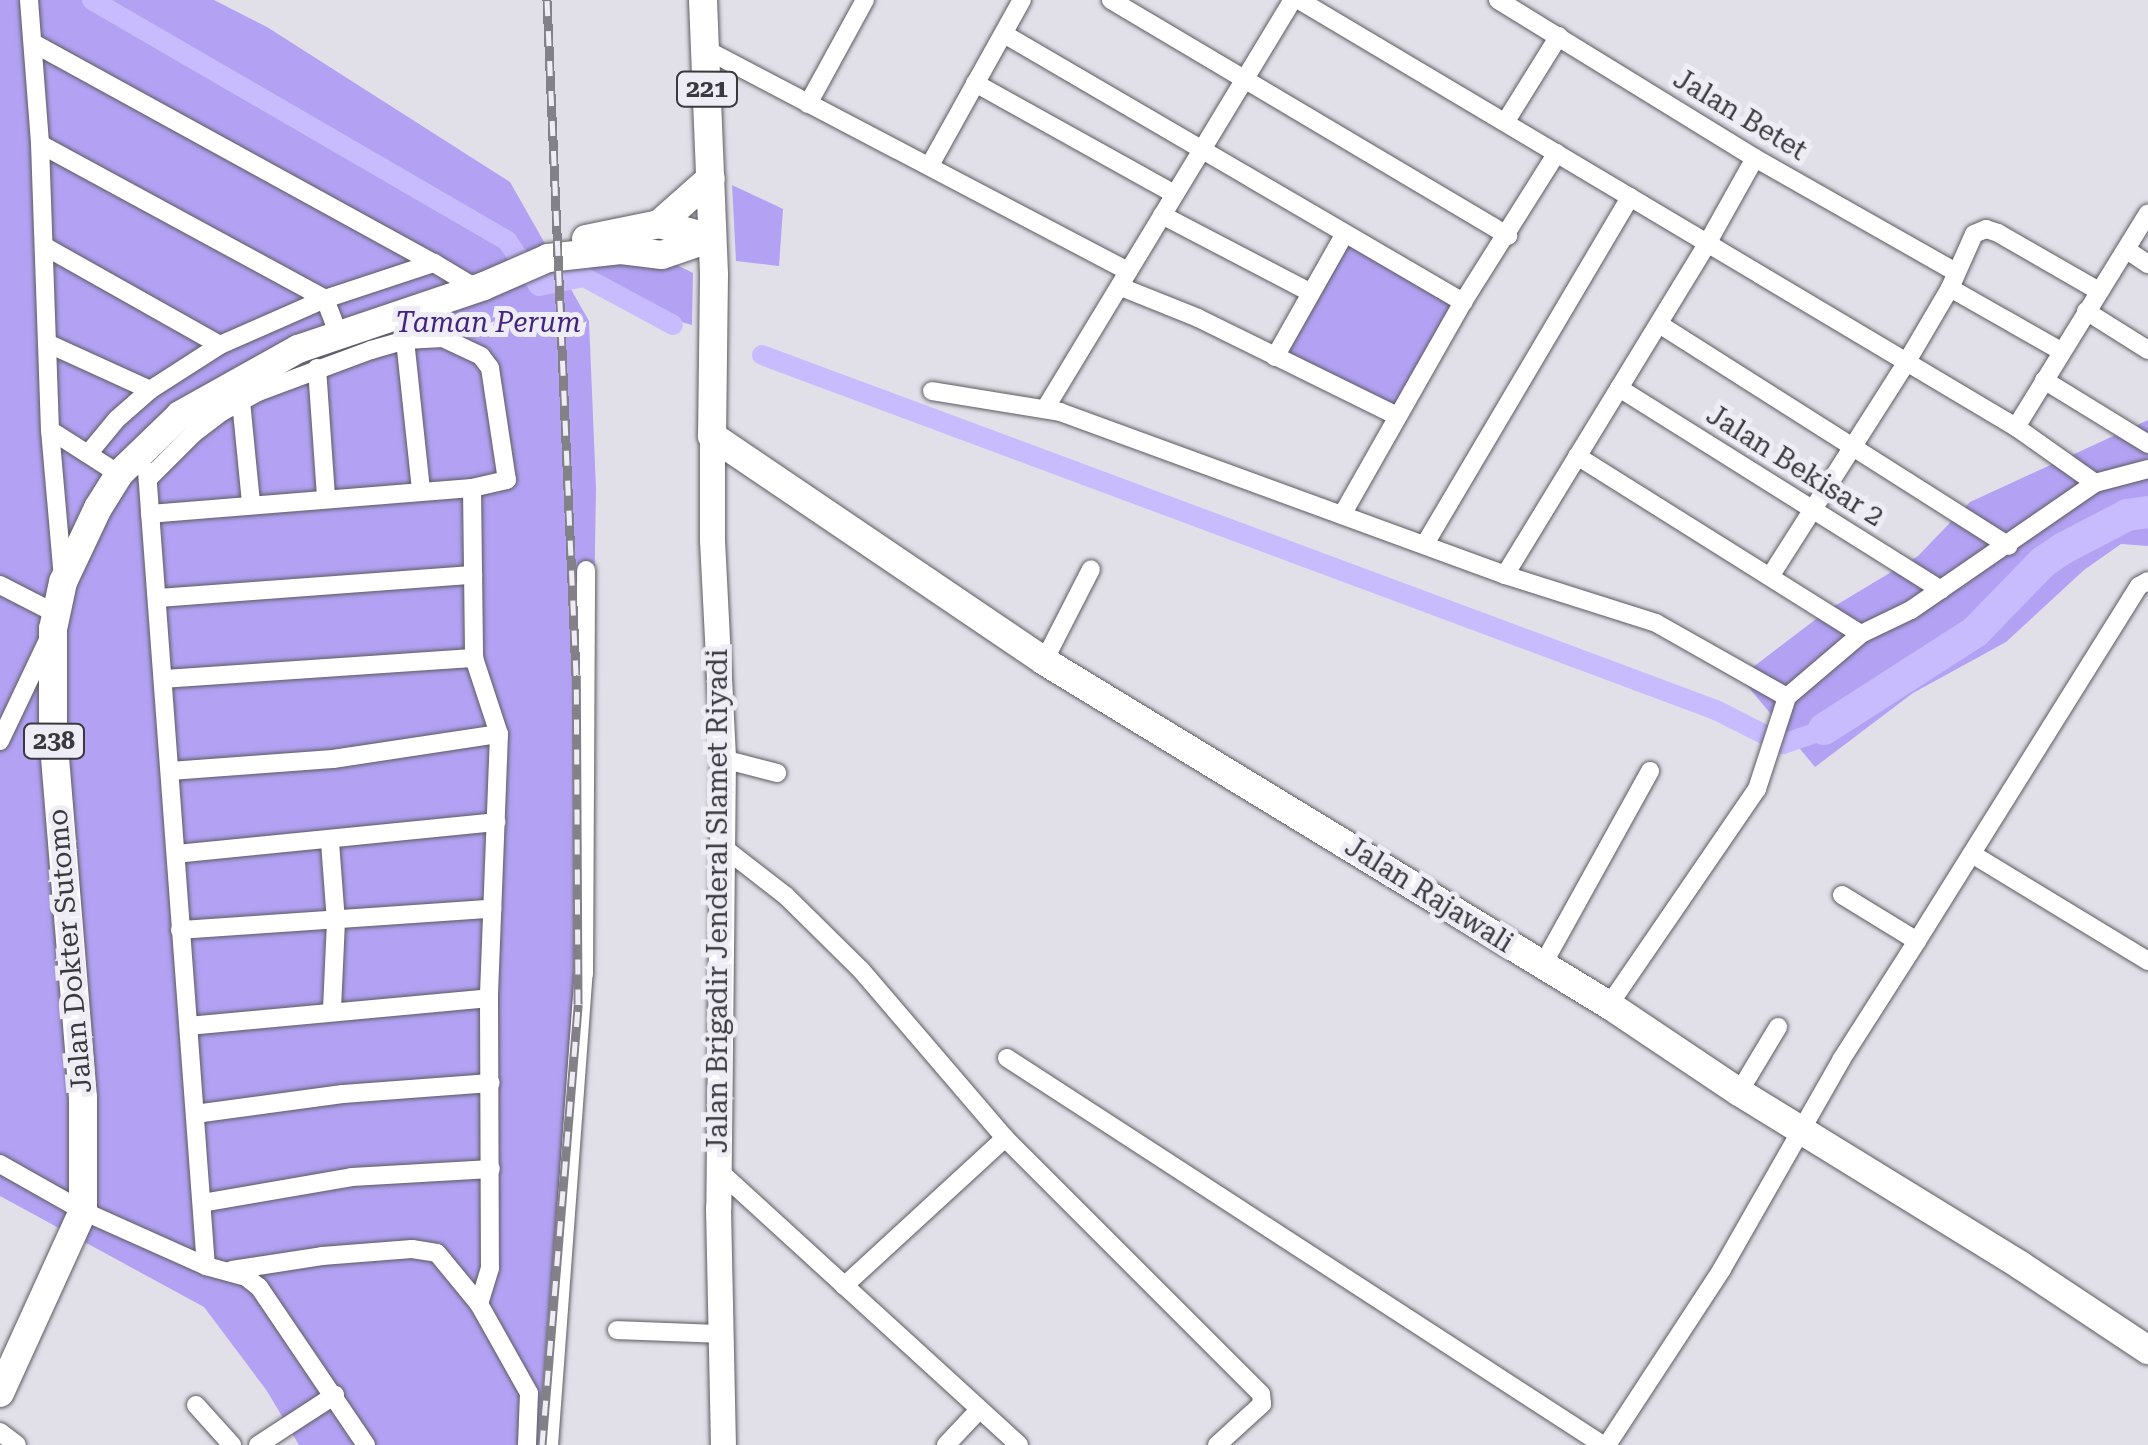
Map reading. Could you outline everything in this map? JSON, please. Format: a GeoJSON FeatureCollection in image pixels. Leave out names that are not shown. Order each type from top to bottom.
{"type":"FeatureCollection","features":[{"type":"Feature","properties":{"kind":"main road","name":"221"},"geometry":{"type":"LineString","coordinates":[[703,0],[712,178],[710,238]]}},
{"type":"Feature","properties":{"kind":"main road"},"geometry":{"type":"LineString","coordinates":[[659,224],[712,178]]}},
{"type":"Feature","properties":{"kind":"main road","name":"Jalan Dokter Sutomo"},"geometry":{"type":"LineString","coordinates":[[0,1393],[82,1211],[84,1124],[53,730],[54,621],[63,582],[119,474],[180,415],[264,366],[338,333],[472,285],[547,253],[659,224],[710,238]]}},
{"type":"Feature","properties":{"kind":"main road","name":"Jalan Dokter Sutomo"},"geometry":{"type":"LineString","coordinates":[[547,253],[621,250],[662,255],[710,238]]}},
{"type":"Feature","properties":{"kind":"main road","name":"Jalan Brigadir Jenderal Slamet Riyadi"},"geometry":{"type":"LineString","coordinates":[[710,238],[714,276],[712,540],[723,759],[723,1445]]}},
{"type":"Feature","properties":{"kind":"main road"},"geometry":{"type":"LineString","coordinates":[[662,255],[714,276]]}},
{"type":"Feature","properties":{"kind":"main road","name":"Jalan Rajawali"},"geometry":{"type":"LineString","coordinates":[[712,436],[1044,661],[1610,1005],[1739,1092],[2020,1264],[2148,1350]]}},
{"type":"Feature","properties":{"kind":"street"},"geometry":{"type":"LineString","coordinates":[[29,0],[40,144],[50,430],[63,582]]}},
{"type":"Feature","properties":{"kind":"street"},"geometry":{"type":"LineString","coordinates":[[808,104],[864,0]]}},
{"type":"Feature","properties":{"kind":"street"},"geometry":{"type":"LineString","coordinates":[[1110,0],[1246,77],[1508,236]]}},
{"type":"Feature","properties":{"kind":"street"},"geometry":{"type":"LineString","coordinates":[[1044,409],[1296,0],[1506,121],[2016,427],[2095,483]]}},
{"type":"Feature","properties":{"kind":"street","name":"Jalan Betet"},"geometry":{"type":"LineString","coordinates":[[1498,0],[1953,280],[2061,351]]}},
{"type":"Feature","properties":{"kind":"street"},"geometry":{"type":"LineString","coordinates":[[930,165],[1004,34],[1018,1]]}},
{"type":"Feature","properties":{"kind":"street"},"geometry":{"type":"LineString","coordinates":[[1004,34],[1462,302]]}},
{"type":"Feature","properties":{"kind":"street"},"geometry":{"type":"LineString","coordinates":[[1506,121],[1560,36]]}},
{"type":"Feature","properties":{"kind":"street"},"geometry":{"type":"LineString","coordinates":[[35,44],[472,285]]}},
{"type":"Feature","properties":{"kind":"street"},"geometry":{"type":"LineString","coordinates":[[704,49],[930,165],[1125,279],[1395,415]]}},
{"type":"Feature","properties":{"kind":"street"},"geometry":{"type":"LineString","coordinates":[[975,82],[1173,194]]}},
{"type":"Feature","properties":{"kind":"street"},"geometry":{"type":"LineString","coordinates":[[40,144],[325,299],[338,333]]}},
{"type":"Feature","properties":{"kind":"street"},"geometry":{"type":"LineString","coordinates":[[1342,515],[1462,302],[1508,236],[1557,153]]}},
{"type":"Feature","properties":{"kind":"street"},"geometry":{"type":"LineString","coordinates":[[1505,576],[1755,158]]}},
{"type":"Feature","properties":{"kind":"street"},"geometry":{"type":"LineString","coordinates":[[1425,544],[1630,197]]}},
{"type":"Feature","properties":{"kind":"street"},"geometry":{"type":"LineString","coordinates":[[2016,427],[2148,213]]}},
{"type":"Feature","properties":{"kind":"street"},"geometry":{"type":"LineString","coordinates":[[1162,215],[1311,293]]}},
{"type":"Feature","properties":{"kind":"street"},"geometry":{"type":"LineString","coordinates":[[1772,575],[1906,363],[1953,280],[1968,242],[1986,229],[2099,291]]}},
{"type":"Feature","properties":{"kind":"street"},"geometry":{"type":"LineString","coordinates":[[1275,356],[1344,235]]}},
{"type":"Feature","properties":{"kind":"street"},"geometry":{"type":"LineString","coordinates":[[44,246],[220,345]]}},
{"type":"Feature","properties":{"kind":"street"},"geometry":{"type":"LineString","coordinates":[[2127,250],[2148,264]]}},
{"type":"Feature","properties":{"kind":"street"},"geometry":{"type":"LineString","coordinates":[[88,454],[117,419],[150,390],[220,345],[325,299],[434,264]]}},
{"type":"Feature","properties":{"kind":"street"},"geometry":{"type":"LineString","coordinates":[[2086,311],[2148,350]]}},
{"type":"Feature","properties":{"kind":"street"},"geometry":{"type":"LineString","coordinates":[[1659,324],[2010,546]]}},
{"type":"Feature","properties":{"kind":"street"},"geometry":{"type":"LineString","coordinates":[[245,337],[264,366]]}},
{"type":"Feature","properties":{"kind":"street"},"geometry":{"type":"LineString","coordinates":[[148,479],[194,433],[241,401],[317,368],[405,340],[443,338],[481,356],[490,368],[508,476],[503,482],[472,488],[326,496],[150,514]]}},
{"type":"Feature","properties":{"kind":"street"},"geometry":{"type":"LineString","coordinates":[[405,340],[421,490]]}},
{"type":"Feature","properties":{"kind":"street"},"geometry":{"type":"LineString","coordinates":[[49,344],[150,390]]}},
{"type":"Feature","properties":{"kind":"street"},"geometry":{"type":"LineString","coordinates":[[317,368],[326,496]]}},
{"type":"Feature","properties":{"kind":"street"},"geometry":{"type":"LineString","coordinates":[[2044,380],[2148,444]]}},
{"type":"Feature","properties":{"kind":"street","name":"Jalan Bekisar 2"},"geometry":{"type":"LineString","coordinates":[[1619,388],[1941,590]]}},
{"type":"Feature","properties":{"kind":"street"},"geometry":{"type":"LineString","coordinates":[[932,391],[1044,409],[1505,576],[1677,632],[1787,696]]}},
{"type":"Feature","properties":{"kind":"street"},"geometry":{"type":"LineString","coordinates":[[241,401],[251,503]]}},
{"type":"Feature","properties":{"kind":"street"},"geometry":{"type":"LineString","coordinates":[[50,430],[119,474]]}},
{"type":"Feature","properties":{"kind":"street"},"geometry":{"type":"LineString","coordinates":[[145,445],[206,1266]]}},
{"type":"Feature","properties":{"kind":"street"},"geometry":{"type":"LineString","coordinates":[[1577,456],[1861,634]]}},
{"type":"Feature","properties":{"kind":"street"},"geometry":{"type":"LineString","coordinates":[[1610,1005],[1757,790],[1766,772],[1768,748],[1787,696],[1861,634],[2010,546],[2095,483],[2148,469]]}},
{"type":"Feature","properties":{"kind":"street"},"geometry":{"type":"LineString","coordinates":[[472,488],[474,658],[499,734],[488,998],[490,1268],[479,1304]]}},
{"type":"Feature","properties":{"kind":"street"},"geometry":{"type":"LineString","coordinates":[[1044,661],[1091,569]]}},
{"type":"Feature","properties":{"kind":"street"},"geometry":{"type":"LineString","coordinates":[[548,1445],[584,974],[586,570]]}},
{"type":"Feature","properties":{"kind":"street"},"geometry":{"type":"LineString","coordinates":[[157,598],[473,575]]}},
{"type":"Feature","properties":{"kind":"street"},"geometry":{"type":"LineString","coordinates":[[1007,1058],[1605,1445],[1803,1133],[1841,1060],[2139,586],[2148,581]]}},
{"type":"Feature","properties":{"kind":"street"},"geometry":{"type":"LineString","coordinates":[[0,586],[54,621],[0,741]]}},
{"type":"Feature","properties":{"kind":"street"},"geometry":{"type":"LineString","coordinates":[[163,679],[474,658]]}},
{"type":"Feature","properties":{"kind":"street"},"geometry":{"type":"LineString","coordinates":[[170,771],[333,759],[499,734]]}},
{"type":"Feature","properties":{"kind":"street"},"geometry":{"type":"LineString","coordinates":[[723,759],[777,773]]}},
{"type":"Feature","properties":{"kind":"street"},"geometry":{"type":"LineString","coordinates":[[1542,966],[1650,771]]}},
{"type":"Feature","properties":{"kind":"street"},"geometry":{"type":"LineString","coordinates":[[176,854],[330,842],[411,828],[496,822]]}},
{"type":"Feature","properties":{"kind":"street"},"geometry":{"type":"LineString","coordinates":[[330,842],[336,921],[332,1009]]}},
{"type":"Feature","properties":{"kind":"street"},"geometry":{"type":"LineString","coordinates":[[720,844],[786,896],[861,970],[1005,1138],[1261,1394],[1262,1404],[1217,1445]]}},
{"type":"Feature","properties":{"kind":"street"},"geometry":{"type":"LineString","coordinates":[[1972,854],[2148,961]]}},
{"type":"Feature","properties":{"kind":"street"},"geometry":{"type":"LineString","coordinates":[[1842,895],[1917,942]]}},
{"type":"Feature","properties":{"kind":"street"},"geometry":{"type":"LineString","coordinates":[[180,930],[492,909]]}},
{"type":"Feature","properties":{"kind":"street"},"geometry":{"type":"LineString","coordinates":[[189,1026],[332,1009],[488,998]]}},
{"type":"Feature","properties":{"kind":"street"},"geometry":{"type":"LineString","coordinates":[[1739,1092],[1778,1027]]}},
{"type":"Feature","properties":{"kind":"street"},"geometry":{"type":"LineString","coordinates":[[195,1114],[343,1094],[491,1083]]}},
{"type":"Feature","properties":{"kind":"street"},"geometry":{"type":"LineString","coordinates":[[844,1286],[1005,1138]]}},
{"type":"Feature","properties":{"kind":"street"},"geometry":{"type":"LineString","coordinates":[[202,1204],[352,1177],[490,1170]]}},
{"type":"Feature","properties":{"kind":"street"},"geometry":{"type":"LineString","coordinates":[[720,1171],[978,1412],[1019,1445]]}},
{"type":"Feature","properties":{"kind":"street"},"geometry":{"type":"LineString","coordinates":[[3,1172],[206,1266],[232,1270],[322,1256],[421,1250],[443,1257],[479,1304],[529,1393],[526,1445]]}},
{"type":"Feature","properties":{"kind":"street"},"geometry":{"type":"LineString","coordinates":[[232,1270],[259,1287],[366,1445]]}},
{"type":"Feature","properties":{"kind":"street"},"geometry":{"type":"LineString","coordinates":[[618,1330],[722,1334]]}},
{"type":"Feature","properties":{"kind":"street"},"geometry":{"type":"LineString","coordinates":[[258,1445],[335,1395]]}},
{"type":"Feature","properties":{"kind":"street"},"geometry":{"type":"LineString","coordinates":[[196,1405],[232,1445]]}},
{"type":"Feature","properties":{"kind":"street"},"geometry":{"type":"LineString","coordinates":[[946,1445],[978,1412]]}},
{"type":"Feature","properties":{"kind":"street"},"geometry":{"type":"LineString","coordinates":[[0,1432],[17,1445]]}},
{"type":"Feature","properties":{"kind":"green space","name":"Taman Perum"},"geometry":{"type":"Polygon","coordinates":[[[0,0],[214,0],[267,27],[510,182],[589,321],[596,488],[591,797],[555,1445],[299,1445],[267,1391],[204,1307],[0,1196],[0,0]]]}},
{"type":"Feature","properties":{"kind":"green space"},"geometry":{"type":"Polygon","coordinates":[[[732,185],[783,209],[779,266],[736,261],[732,185]]]}},
{"type":"Feature","properties":{"kind":"green space"},"geometry":{"type":"Polygon","coordinates":[[[1344,235],[1464,301],[1396,424],[1276,357],[1344,235]]]}},
{"type":"Feature","properties":{"kind":"green space"},"geometry":{"type":"Polygon","coordinates":[[[585,255],[671,262],[693,273],[692,325],[671,319],[585,272],[585,255]]]}},
{"type":"Feature","properties":{"kind":"green space"},"geometry":{"type":"Polygon","coordinates":[[[2148,420],[2148,546],[2121,544],[2084,570],[2006,642],[1913,693],[1815,767],[1740,677],[1828,610],[1918,556],[1970,502],[2148,420]]]}},
{"type":"Feature","properties":{"kind":"waterway"},"geometry":{"type":"LineString","coordinates":[[92,0],[507,241],[539,286],[584,277],[673,325]]}},
{"type":"Feature","properties":{"kind":"waterway"},"geometry":{"type":"LineString","coordinates":[[762,355],[1716,710],[1783,744],[1821,731]]}},
{"type":"Feature","properties":{"kind":"waterway"},"geometry":{"type":"LineString","coordinates":[[1824,729],[1975,632],[2043,562],[2127,515],[2148,512]]}},
{"type":"Feature","properties":{"kind":"railway"},"geometry":{"type":"LineString","coordinates":[[542,1445],[578,1004],[576,675],[547,0]]}}]}
